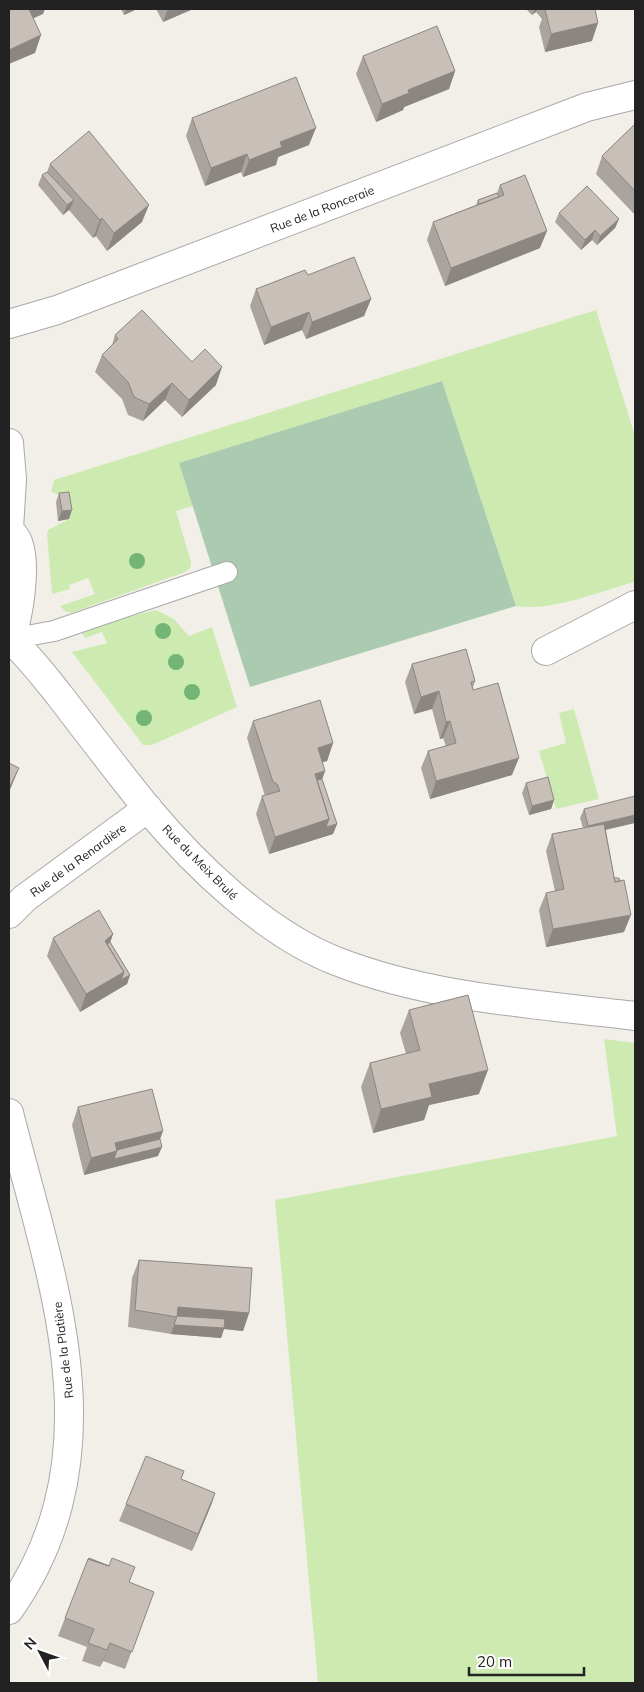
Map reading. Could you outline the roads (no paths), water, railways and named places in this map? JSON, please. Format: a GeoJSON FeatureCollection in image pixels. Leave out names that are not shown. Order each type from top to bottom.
{"type":"FeatureCollection","features":[{"type":"Feature","properties":{"kind":"street","name":"Rue de la Ronceraie"},"geometry":{"type":"LineString","coordinates":[[9,324],[66,306],[587,107],[635,96]]}},
{"type":"Feature","properties":{"kind":"street"},"geometry":{"type":"LineString","coordinates":[[9,443],[12,478],[9,529],[18,541],[21,558],[18,618],[9,640]]}},
{"type":"Feature","properties":{"kind":"street"},"geometry":{"type":"LineString","coordinates":[[546,651],[635,605]]}},
{"type":"Feature","properties":{"kind":"street","name":"Rue du Meix Brulé"},"geometry":{"type":"LineString","coordinates":[[9,640],[32,662],[148,808],[185,851],[225,890],[279,930],[334,960],[401,980],[492,999],[635,1016]]}},
{"type":"Feature","properties":{"kind":"street","name":"Rue de la Renardière"},"geometry":{"type":"LineString","coordinates":[[9,914],[25,898],[148,808]]}},
{"type":"Feature","properties":{"kind":"street","name":"Rue de la Platière"},"geometry":{"type":"LineString","coordinates":[[9,1113],[58,1297],[69,1375],[70,1420],[66,1466],[59,1506],[45,1546],[22,1592],[9,1610]]}},
{"type":"Feature","properties":{"kind":"lane"},"geometry":{"type":"LineString","coordinates":[[9,640],[54,631],[228,572]]}}]}
